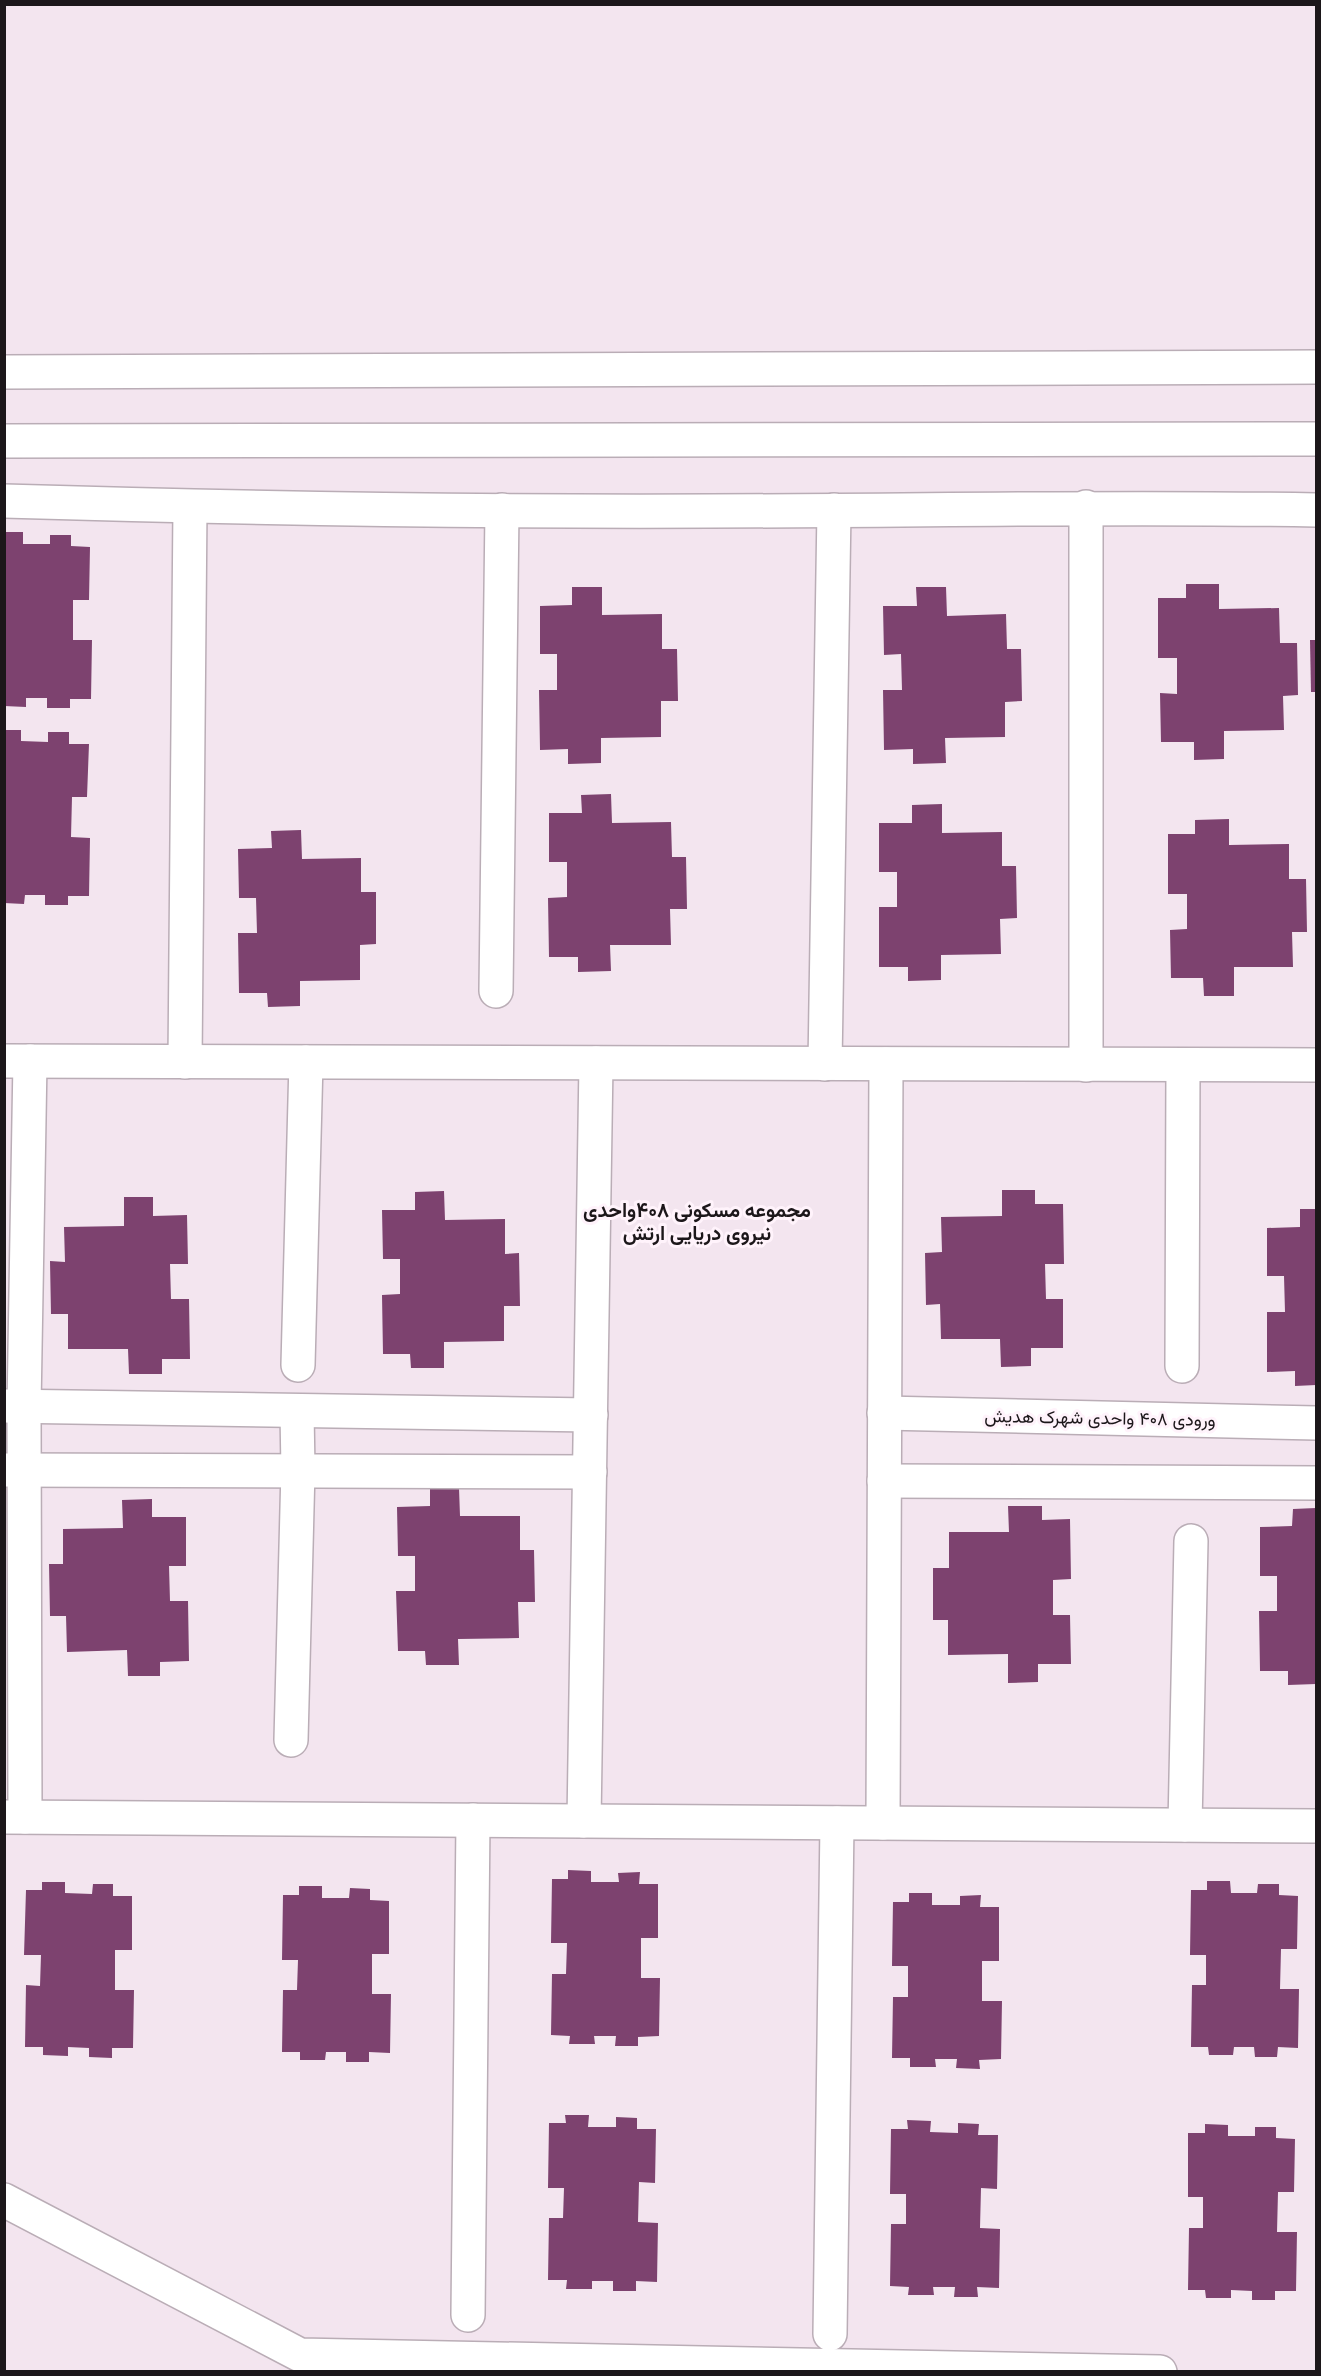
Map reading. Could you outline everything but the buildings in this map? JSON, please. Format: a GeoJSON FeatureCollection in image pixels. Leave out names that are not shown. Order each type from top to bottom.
{"type":"FeatureCollection","features":[{"type":"Feature","properties":{"kind":"street"},"geometry":{"type":"LineString","coordinates":[[4,372],[1317,367]]}},
{"type":"Feature","properties":{"kind":"street"},"geometry":{"type":"LineString","coordinates":[[4,441],[1317,439]]}},
{"type":"Feature","properties":{"kind":"street"},"geometry":{"type":"LineString","coordinates":[[4,501],[190,507],[502,510],[1086,507],[1317,510]]}},
{"type":"Feature","properties":{"kind":"street"},"geometry":{"type":"LineString","coordinates":[[185,1062],[190,507]]}},
{"type":"Feature","properties":{"kind":"street"},"geometry":{"type":"LineString","coordinates":[[1086,507],[1086,1065]]}},
{"type":"Feature","properties":{"kind":"street"},"geometry":{"type":"LineString","coordinates":[[496,991],[502,510]]}},
{"type":"Feature","properties":{"kind":"street"},"geometry":{"type":"LineString","coordinates":[[825,1064],[834,510]]}},
{"type":"Feature","properties":{"kind":"street"},"geometry":{"type":"LineString","coordinates":[[1317,1065],[17,1061],[14,1406],[15,1817],[1317,1826]]}},
{"type":"Feature","properties":{"kind":"street"},"geometry":{"type":"LineString","coordinates":[[298,1365],[306,1062]]}},
{"type":"Feature","properties":{"kind":"street"},"geometry":{"type":"LineString","coordinates":[[584,1821],[596,1063]]}},
{"type":"Feature","properties":{"kind":"street"},"geometry":{"type":"LineString","coordinates":[[883,1823],[886,1064]]}},
{"type":"Feature","properties":{"kind":"street"},"geometry":{"type":"LineString","coordinates":[[1182,1366],[1183,1065]]}},
{"type":"Feature","properties":{"kind":"street"},"geometry":{"type":"LineString","coordinates":[[14,1406],[591,1415]]}},
{"type":"Feature","properties":{"kind":"street"},"geometry":{"type":"LineString","coordinates":[[291,1740],[298,1470],[297,1412]]}},
{"type":"Feature","properties":{"kind":"street","name":"ورودی ۴۰۸ واحدی شهرک هدیش"},"geometry":{"type":"LineString","coordinates":[[884,1413],[1317,1423]]}},
{"type":"Feature","properties":{"kind":"street"},"geometry":{"type":"LineString","coordinates":[[15,1470],[590,1472]]}},
{"type":"Feature","properties":{"kind":"street"},"geometry":{"type":"LineString","coordinates":[[884,1481],[1317,1483]]}},
{"type":"Feature","properties":{"kind":"street"},"geometry":{"type":"LineString","coordinates":[[1185,1825],[1191,1541]]}},
{"type":"Feature","properties":{"kind":"street"},"geometry":{"type":"LineString","coordinates":[[468,2315],[473,1820]]}},
{"type":"Feature","properties":{"kind":"street"},"geometry":{"type":"LineString","coordinates":[[830,2334],[837,1823]]}},
{"type":"Feature","properties":{"kind":"street"},"geometry":{"type":"LineString","coordinates":[[4,2200],[300,2355],[1160,2372]]}},
{"type":"Feature","properties":{"kind":"district","name":"مجموعه مسکونی ۴۰۸واحدی نیروی دریایی ارتش"},"geometry":{"type":"Point","coordinates":[697,1222]}}]}
